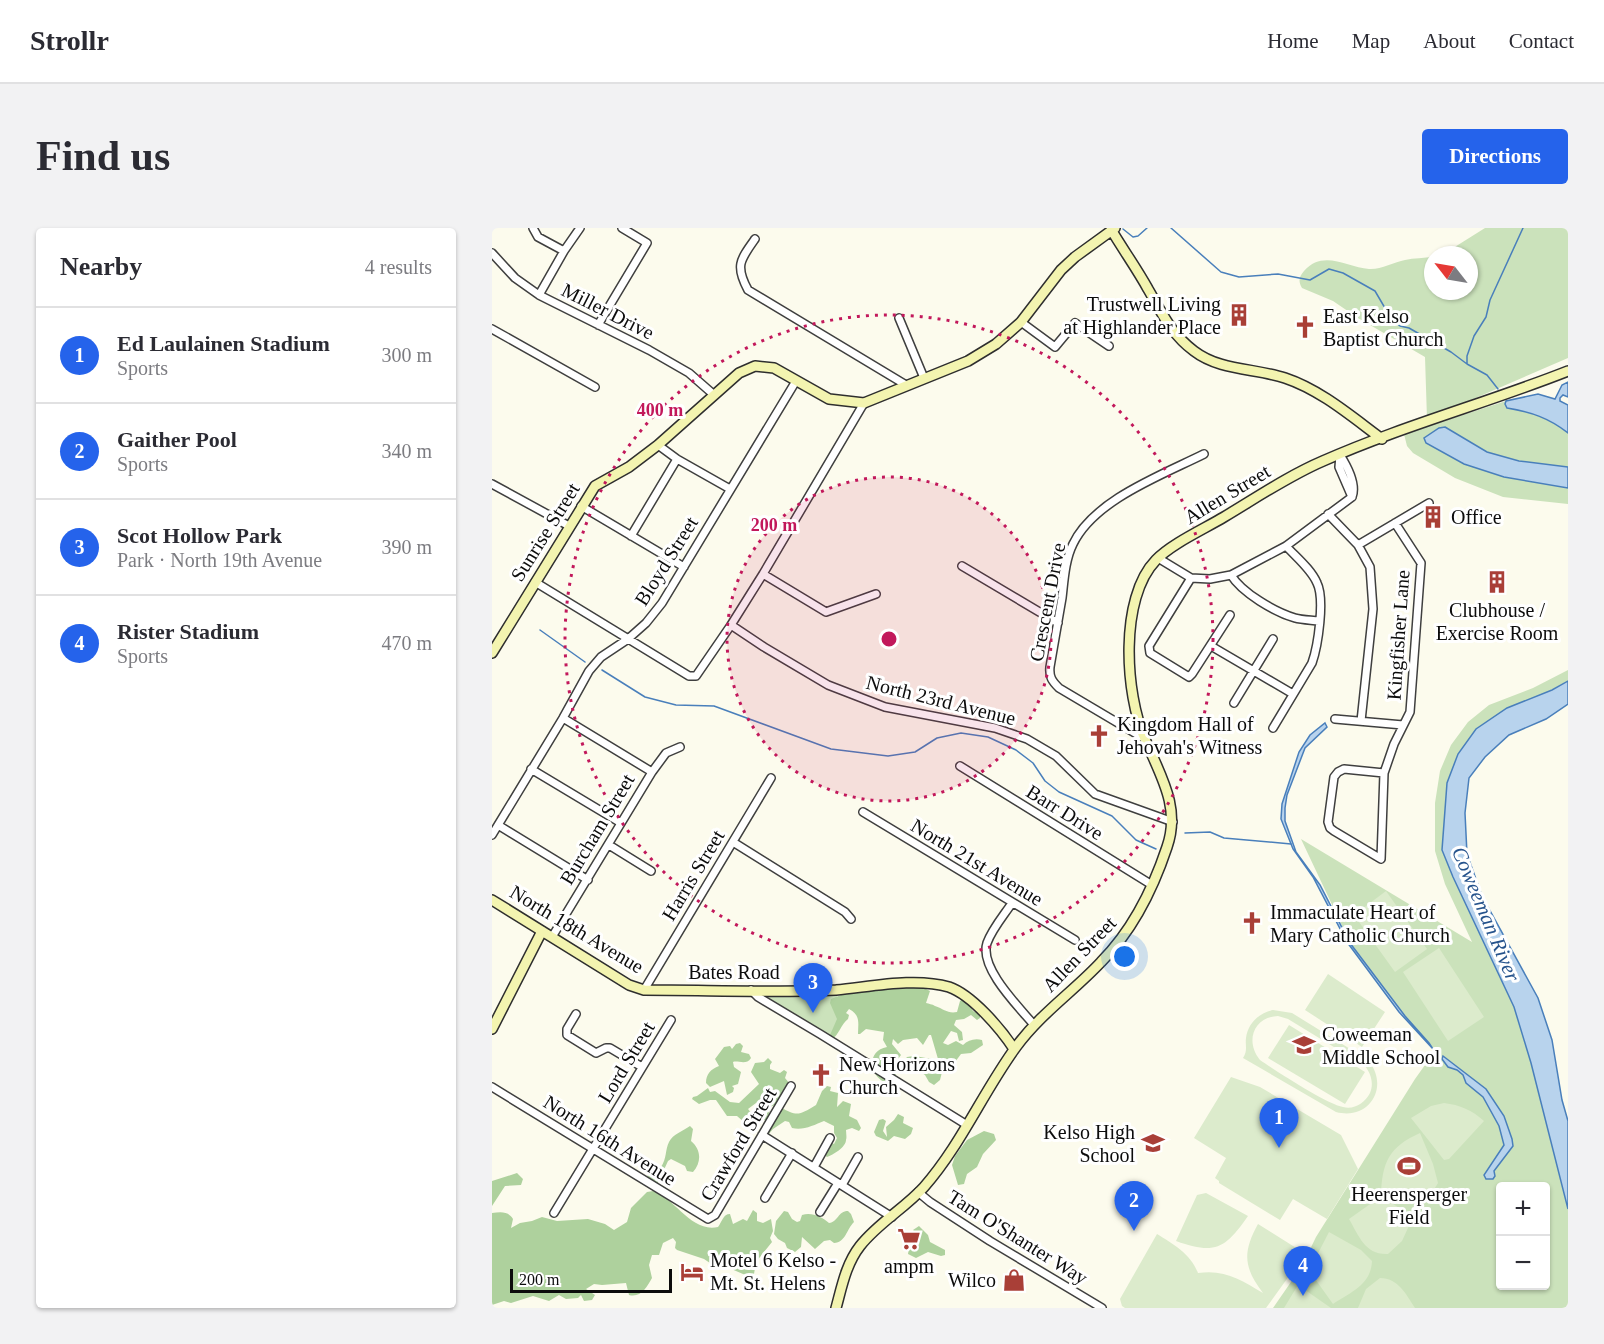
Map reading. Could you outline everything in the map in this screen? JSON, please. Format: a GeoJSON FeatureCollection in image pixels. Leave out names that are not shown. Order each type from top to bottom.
{"type":"FeatureCollection","features":[{"type":"Feature","properties":{"kind":"street"},"geometry":{"type":"LineString","coordinates":[[533,228],[538,237],[564,252]]}},
{"type":"Feature","properties":{"kind":"street"},"geometry":{"type":"LineString","coordinates":[[539,295],[580,228]]}},
{"type":"Feature","properties":{"kind":"street"},"geometry":{"type":"LineString","coordinates":[[598,325],[646,243],[622,228]]}},
{"type":"Feature","properties":{"kind":"street"},"geometry":{"type":"LineString","coordinates":[[1109,346],[1075,323],[1055,347],[1021,322],[1061,270],[1113,230],[1166,323],[1193,351],[1217,363],[1270,374],[1298,383],[1338,407],[1382,439]]}},
{"type":"Feature","properties":{"kind":"street"},"geometry":{"type":"LineString","coordinates":[[755,239],[743,256],[740,273],[748,290],[906,385]]}},
{"type":"Feature","properties":{"kind":"street","name":"Miller Drive"},"geometry":{"type":"LineString","coordinates":[[492,253],[515,278],[539,295],[690,373],[713,394]]}},
{"type":"Feature","properties":{"kind":"street"},"geometry":{"type":"LineString","coordinates":[[899,318],[924,378]]}},
{"type":"Feature","properties":{"kind":"street","name":"Sunrise Street"},"geometry":{"type":"LineString","coordinates":[[492,653],[568,526],[595,486],[629,467],[658,445],[739,372],[755,366],[774,368],[829,399],[864,403],[968,361],[996,344],[1021,322]]}},
{"type":"Feature","properties":{"kind":"street"},"geometry":{"type":"LineString","coordinates":[[492,329],[595,387]]}},
{"type":"Feature","properties":{"kind":"street","name":"Allen Street"},"geometry":{"type":"LineString","coordinates":[[836,1308],[846,1271],[855,1254],[869,1236],[918,1192],[945,1160],[1014,1049],[1034,1025],[1119,943],[1152,885],[1169,843],[1173,822],[1171,801],[1153,753],[1145,739],[1133,700],[1129,645],[1133,606],[1146,573],[1158,558],[1283,482],[1324,460],[1568,371]]}},
{"type":"Feature","properties":{"kind":"street","name":"Bloyd Street"},"geometry":{"type":"LineString","coordinates":[[492,835],[594,664],[628,639],[653,615],[796,381]]}},
{"type":"Feature","properties":{"kind":"street"},"geometry":{"type":"LineString","coordinates":[[535,582],[694,677],[699,674],[763,574],[864,403]]}},
{"type":"Feature","properties":{"kind":"street"},"geometry":{"type":"LineString","coordinates":[[658,445],[677,459],[730,489]]}},
{"type":"Feature","properties":{"kind":"street","name":"Crescent Drive"},"geometry":{"type":"LineString","coordinates":[[1145,739],[1059,688],[1052,682],[1049,675],[1072,547],[1086,524],[1102,509],[1124,495],[1204,454]]}},
{"type":"Feature","properties":{"kind":"street"},"geometry":{"type":"LineString","coordinates":[[1158,558],[1191,578],[1210,579],[1231,575],[1286,546],[1352,497],[1340,467],[1340,455]]}},
{"type":"Feature","properties":{"kind":"street"},"geometry":{"type":"LineString","coordinates":[[631,536],[677,459]]}},
{"type":"Feature","properties":{"kind":"street"},"geometry":{"type":"LineString","coordinates":[[492,484],[568,526]]}},
{"type":"Feature","properties":{"kind":"street"},"geometry":{"type":"LineString","coordinates":[[1358,545],[1429,503]]}},
{"type":"Feature","properties":{"kind":"street"},"geometry":{"type":"LineString","coordinates":[[581,506],[684,567]]}},
{"type":"Feature","properties":{"kind":"street"},"geometry":{"type":"LineString","coordinates":[[1328,514],[1358,545],[1370,567],[1373,609],[1361,721]]}},
{"type":"Feature","properties":{"kind":"street","name":"Kingfisher Lane"},"geometry":{"type":"LineString","coordinates":[[1384,774],[1344,769],[1338,771],[1328,822],[1334,831],[1381,859],[1384,774],[1394,744],[1410,712],[1421,563],[1395,523]]}},
{"type":"Feature","properties":{"kind":"street"},"geometry":{"type":"LineString","coordinates":[[1273,728],[1312,663],[1319,621],[1318,584],[1286,546]]}},
{"type":"Feature","properties":{"kind":"street"},"geometry":{"type":"LineString","coordinates":[[962,566],[1058,623]]}},
{"type":"Feature","properties":{"kind":"street"},"geometry":{"type":"LineString","coordinates":[[763,574],[826,612],[876,594]]}},
{"type":"Feature","properties":{"kind":"street"},"geometry":{"type":"LineString","coordinates":[[1231,575],[1236,583],[1248,593],[1280,612],[1297,619],[1319,621]]}},
{"type":"Feature","properties":{"kind":"street"},"geometry":{"type":"LineString","coordinates":[[1191,578],[1148,649],[1150,653],[1189,676],[1230,615]]}},
{"type":"Feature","properties":{"kind":"street","name":"North 23rd Avenue"},"geometry":{"type":"LineString","coordinates":[[731,625],[828,685],[866,700],[885,707],[995,728],[1027,739],[1056,756],[1095,794],[1173,822]]}},
{"type":"Feature","properties":{"kind":"street"},"geometry":{"type":"LineString","coordinates":[[1234,703],[1273,639]]}},
{"type":"Feature","properties":{"kind":"street"},"geometry":{"type":"LineString","coordinates":[[1211,646],[1293,694]]}},
{"type":"Feature","properties":{"kind":"street"},"geometry":{"type":"LineString","coordinates":[[563,718],[652,772]]}},
{"type":"Feature","properties":{"kind":"street"},"geometry":{"type":"LineString","coordinates":[[1335,719],[1403,724]]}},
{"type":"Feature","properties":{"kind":"street","name":"Burcham Street"},"geometry":{"type":"LineString","coordinates":[[552,937],[652,772],[666,753],[680,747]]}},
{"type":"Feature","properties":{"kind":"street","name":"Barr Drive"},"geometry":{"type":"LineString","coordinates":[[960,766],[1152,885]]}},
{"type":"Feature","properties":{"kind":"street"},"geometry":{"type":"LineString","coordinates":[[531,770],[621,823]]}},
{"type":"Feature","properties":{"kind":"street","name":"Harris Street"},"geometry":{"type":"LineString","coordinates":[[644,990],[771,778]]}},
{"type":"Feature","properties":{"kind":"street","name":"North 21st Avenue"},"geometry":{"type":"LineString","coordinates":[[863,812],[1075,940]]}},
{"type":"Feature","properties":{"kind":"street"},"geometry":{"type":"LineString","coordinates":[[498,825],[588,880]]}},
{"type":"Feature","properties":{"kind":"street"},"geometry":{"type":"LineString","coordinates":[[733,842],[845,912],[851,919]]}},
{"type":"Feature","properties":{"kind":"street"},"geometry":{"type":"LineString","coordinates":[[609,845],[651,871]]}},
{"type":"Feature","properties":{"kind":"street","name":"North 18th Avenue"},"geometry":{"type":"LineString","coordinates":[[492,900],[629,985],[644,990]]}},
{"type":"Feature","properties":{"kind":"street"},"geometry":{"type":"LineString","coordinates":[[1012,903],[987,944],[987,960],[1001,986],[1034,1025]]}},
{"type":"Feature","properties":{"kind":"street"},"geometry":{"type":"LineString","coordinates":[[492,1029],[542,930]]}},
{"type":"Feature","properties":{"kind":"street","name":"Bates Road"},"geometry":{"type":"LineString","coordinates":[[644,990],[834,990],[913,984],[945,986],[958,992],[990,1017],[1014,1049]]}},
{"type":"Feature","properties":{"kind":"street"},"geometry":{"type":"LineString","coordinates":[[751,990],[758,998],[967,1125]]}},
{"type":"Feature","properties":{"kind":"street"},"geometry":{"type":"LineString","coordinates":[[576,1014],[567,1029],[567,1035],[590,1051],[596,1053],[610,1048],[642,1067]]}},
{"type":"Feature","properties":{"kind":"street","name":"Lord Street"},"geometry":{"type":"LineString","coordinates":[[554,1213],[670,1020]]}},
{"type":"Feature","properties":{"kind":"street","name":"Crawford Street"},"geometry":{"type":"LineString","coordinates":[[711,1219],[791,1086]]}},
{"type":"Feature","properties":{"kind":"street","name":"North 16th Avenue"},"geometry":{"type":"LineString","coordinates":[[492,1087],[705,1218],[711,1219]]}},
{"type":"Feature","properties":{"kind":"street"},"geometry":{"type":"LineString","coordinates":[[762,1135],[892,1217]]}},
{"type":"Feature","properties":{"kind":"street"},"geometry":{"type":"LineString","coordinates":[[814,1167],[830,1138]]}},
{"type":"Feature","properties":{"kind":"street"},"geometry":{"type":"LineString","coordinates":[[765,1198],[792,1153]]}},
{"type":"Feature","properties":{"kind":"street"},"geometry":{"type":"LineString","coordinates":[[820,1212],[858,1157]]}},
{"type":"Feature","properties":{"kind":"street","name":"Tam O'Shanter Way"},"geometry":{"type":"LineString","coordinates":[[918,1192],[930,1203],[990,1241],[1102,1308]]}},
{"type":"Feature","properties":{"kind":"green space"},"geometry":{"type":"Polygon","coordinates":[[[1485,228],[1568,228],[1568,358],[1427,419],[1425,357],[1333,301],[1302,288],[1300,277],[1311,265],[1319,261],[1335,261],[1373,269],[1405,260],[1424,258],[1424,300],[1478,300],[1478,246],[1456,246],[1485,228]]]}},
{"type":"Feature","properties":{"kind":"green space"},"geometry":{"type":"Polygon","coordinates":[[[1506,401],[1507,408],[1539,416],[1568,433],[1568,467],[1519,461],[1487,452],[1445,427],[1439,428],[1425,438],[1426,443],[1464,464],[1504,477],[1568,488],[1568,504],[1503,497],[1455,478],[1413,453],[1407,446],[1404,434],[1506,401]]]}},
{"type":"Feature","properties":{"kind":"green space"},"geometry":{"type":"Polygon","coordinates":[[[1568,670],[1568,681],[1476,729],[1442,850],[1514,1007],[1531,1063],[1568,1209],[1568,1308],[1273,1308],[1302,1266],[1316,1237],[1435,1051],[1407,1019],[1352,947],[1301,839],[1472,942],[1445,884],[1435,851],[1435,803],[1440,771],[1451,745],[1468,722],[1489,705],[1533,688],[1568,670]]]}},
{"type":"Feature","properties":{"kind":"green space"},"geometry":{"type":"Polygon","coordinates":[[[1386,891],[1427,949],[1395,972],[1354,915],[1386,891]]]}},
{"type":"Feature","properties":{"kind":"green space"},"geometry":{"type":"Polygon","coordinates":[[[1439,948],[1484,1017],[1448,1041],[1403,972],[1439,948]]]}},
{"type":"Feature","properties":{"kind":"green space"},"geometry":{"type":"Polygon","coordinates":[[[1328,974],[1385,1012],[1362,1047],[1305,1010],[1328,974]]]}},
{"type":"Feature","properties":{"kind":"green space"},"geometry":{"type":"Polygon","coordinates":[[[877,985],[924,988],[930,991],[926,1003],[951,1012],[957,1012],[960,1001],[963,999],[969,1003],[973,1011],[980,1014],[980,1018],[977,1020],[971,1015],[956,1020],[954,1025],[962,1032],[963,1040],[959,1041],[957,1033],[951,1031],[943,1043],[948,1045],[956,1041],[963,1045],[977,1039],[982,1040],[983,1045],[971,1053],[961,1054],[952,1066],[943,1068],[940,1080],[934,1085],[925,1075],[904,1061],[911,1056],[938,1059],[931,1035],[923,1045],[917,1038],[903,1040],[898,1044],[893,1039],[892,1044],[901,1055],[895,1063],[884,1058],[882,1065],[894,1070],[896,1074],[892,1083],[885,1082],[875,1073],[872,1060],[879,1050],[887,1047],[883,1040],[884,1032],[866,1029],[858,1034],[857,1017],[849,1009],[846,1013],[849,1015],[848,1019],[832,1039],[830,1035],[837,1019],[830,1003],[831,999],[877,985]]]}},
{"type":"Feature","properties":{"kind":"green space"},"geometry":{"type":"Polygon","coordinates":[[[837,994],[837,1028],[831,1038],[761,995],[837,994]]]}},
{"type":"Feature","properties":{"kind":"green space"},"geometry":{"type":"Polygon","coordinates":[[[1268,1011],[1292,1013],[1368,1060],[1377,1080],[1377,1090],[1367,1106],[1348,1113],[1336,1112],[1243,1058],[1249,1028],[1259,1016],[1268,1011]],[[1278,1016],[1269,1017],[1257,1026],[1253,1046],[1260,1060],[1335,1105],[1351,1107],[1365,1100],[1370,1093],[1372,1082],[1365,1066],[1288,1019],[1278,1016]]]}},
{"type":"Feature","properties":{"kind":"green space"},"geometry":{"type":"Polygon","coordinates":[[[1289,1025],[1365,1072],[1345,1104],[1268,1058],[1289,1025]]]}},
{"type":"Feature","properties":{"kind":"green space"},"geometry":{"type":"Polygon","coordinates":[[[740,1043],[743,1046],[741,1052],[749,1054],[751,1058],[744,1062],[733,1062],[734,1067],[741,1072],[738,1084],[732,1086],[733,1092],[727,1095],[724,1081],[710,1087],[706,1083],[707,1077],[711,1070],[719,1066],[715,1059],[724,1047],[730,1046],[732,1049],[740,1043]]]}},
{"type":"Feature","properties":{"kind":"green space"},"geometry":{"type":"Polygon","coordinates":[[[768,1058],[772,1062],[770,1069],[780,1073],[784,1070],[787,1072],[785,1078],[790,1084],[775,1105],[770,1107],[768,1121],[762,1117],[767,1107],[756,1103],[748,1109],[753,1115],[745,1123],[737,1116],[727,1116],[716,1100],[699,1104],[692,1099],[708,1088],[710,1092],[715,1091],[730,1102],[739,1103],[759,1084],[751,1072],[755,1063],[764,1062],[768,1058]]]}},
{"type":"Feature","properties":{"kind":"green space"},"geometry":{"type":"Polygon","coordinates":[[[1231,1077],[1260,1087],[1341,1135],[1358,1169],[1327,1219],[1293,1199],[1280,1220],[1219,1183],[1215,1178],[1226,1158],[1194,1138],[1231,1077]]]}},
{"type":"Feature","properties":{"kind":"green space"},"geometry":{"type":"Polygon","coordinates":[[[827,1086],[831,1087],[830,1091],[838,1093],[837,1107],[843,1101],[851,1104],[849,1116],[857,1120],[861,1128],[859,1131],[852,1128],[846,1130],[845,1143],[839,1150],[827,1157],[823,1154],[821,1148],[824,1142],[834,1144],[837,1138],[834,1126],[824,1121],[800,1129],[792,1128],[789,1122],[785,1121],[768,1135],[766,1133],[780,1107],[798,1114],[802,1113],[816,1105],[822,1091],[827,1086]]]}},
{"type":"Feature","properties":{"kind":"green space"},"geometry":{"type":"Polygon","coordinates":[[[1444,1103],[1465,1109],[1484,1121],[1449,1159],[1444,1160],[1411,1118],[1431,1106],[1444,1103]]]}},
{"type":"Feature","properties":{"kind":"green space"},"geometry":{"type":"Polygon","coordinates":[[[898,1114],[904,1117],[903,1123],[913,1128],[911,1134],[905,1139],[894,1136],[888,1141],[876,1136],[874,1132],[879,1120],[886,1121],[883,1131],[887,1137],[886,1127],[898,1114]]]}},
{"type":"Feature","properties":{"kind":"green space"},"geometry":{"type":"Polygon","coordinates":[[[690,1126],[693,1129],[691,1141],[697,1148],[699,1156],[696,1168],[693,1172],[687,1171],[685,1166],[671,1159],[657,1185],[647,1173],[661,1167],[671,1139],[690,1126]]]}},
{"type":"Feature","properties":{"kind":"green space"},"geometry":{"type":"Polygon","coordinates":[[[984,1131],[994,1134],[996,1140],[983,1154],[977,1167],[967,1174],[964,1184],[958,1185],[952,1165],[955,1156],[967,1140],[984,1131]]]}},
{"type":"Feature","properties":{"kind":"green space","name":"Heerensperger Field"},"geometry":{"type":"Polygon","coordinates":[[[1420,1133],[1438,1183],[1433,1191],[1414,1195],[1381,1196],[1383,1174],[1389,1157],[1401,1144],[1420,1133]]]}},
{"type":"Feature","properties":{"kind":"green space"},"geometry":{"type":"Polygon","coordinates":[[[517,1173],[523,1179],[521,1185],[505,1186],[492,1206],[492,1181],[517,1173]]]}},
{"type":"Feature","properties":{"kind":"green space"},"geometry":{"type":"Polygon","coordinates":[[[653,1191],[669,1200],[691,1220],[708,1227],[718,1227],[728,1214],[733,1224],[743,1219],[747,1221],[753,1210],[757,1213],[757,1221],[763,1223],[771,1219],[773,1231],[770,1238],[772,1242],[756,1262],[754,1274],[750,1277],[677,1250],[673,1238],[663,1243],[659,1255],[652,1255],[649,1265],[652,1278],[646,1288],[637,1295],[629,1295],[626,1283],[594,1284],[586,1289],[595,1295],[592,1300],[584,1301],[581,1295],[578,1298],[566,1299],[559,1295],[549,1301],[533,1296],[511,1303],[504,1301],[492,1305],[492,1213],[507,1213],[513,1219],[511,1228],[542,1217],[557,1221],[588,1219],[605,1224],[614,1230],[627,1222],[631,1208],[647,1192],[653,1191]]]}},
{"type":"Feature","properties":{"kind":"green space"},"geometry":{"type":"Polygon","coordinates":[[[1206,1193],[1248,1216],[1233,1236],[1218,1246],[1200,1248],[1176,1241],[1197,1195],[1206,1193]]]}},
{"type":"Feature","properties":{"kind":"green space"},"geometry":{"type":"Polygon","coordinates":[[[1373,1202],[1390,1202],[1413,1217],[1402,1241],[1388,1254],[1368,1248],[1349,1219],[1373,1202]]]}},
{"type":"Feature","properties":{"kind":"green space"},"geometry":{"type":"Polygon","coordinates":[[[784,1211],[788,1212],[797,1222],[800,1221],[802,1215],[809,1214],[829,1223],[848,1211],[854,1222],[838,1242],[824,1241],[815,1249],[802,1237],[801,1247],[795,1252],[787,1248],[785,1243],[774,1234],[776,1221],[784,1211]]]}},
{"type":"Feature","properties":{"kind":"green space"},"geometry":{"type":"Polygon","coordinates":[[[1258,1224],[1301,1251],[1302,1258],[1266,1308],[1125,1308],[1122,1306],[1120,1299],[1157,1234],[1186,1255],[1198,1273],[1225,1274],[1263,1293],[1252,1276],[1247,1260],[1249,1244],[1258,1224]]]}},
{"type":"Feature","properties":{"kind":"green space"},"geometry":{"type":"Polygon","coordinates":[[[919,1226],[928,1235],[930,1242],[945,1250],[945,1255],[928,1252],[916,1258],[908,1254],[910,1241],[916,1240],[918,1236],[913,1230],[919,1226]]]}},
{"type":"Feature","properties":{"kind":"green space"},"geometry":{"type":"Polygon","coordinates":[[[1329,1232],[1361,1250],[1372,1261],[1371,1269],[1364,1282],[1333,1304],[1313,1276],[1314,1261],[1329,1232]]]}},
{"type":"Feature","properties":{"kind":"green space"},"geometry":{"type":"Polygon","coordinates":[[[1380,1278],[1397,1284],[1415,1308],[1358,1308],[1366,1289],[1380,1278]]]}},
{"type":"Feature","properties":{"kind":"green space"},"geometry":{"type":"Polygon","coordinates":[[[1298,1285],[1331,1308],[1284,1308],[1298,1285]]]}},
{"type":"Feature","properties":{"kind":"water"},"geometry":{"type":"Polygon","coordinates":[[[1568,382],[1568,397],[1563,395],[1560,401],[1568,405],[1568,433],[1547,420],[1507,408],[1505,404],[1506,401],[1538,394],[1555,399],[1562,385],[1568,382]]]}},
{"type":"Feature","properties":{"kind":"water"},"geometry":{"type":"Polygon","coordinates":[[[1445,427],[1487,452],[1519,461],[1568,467],[1568,488],[1504,477],[1464,464],[1426,443],[1424,438],[1439,428],[1445,427]]]}},
{"type":"Feature","properties":{"kind":"water","name":"Coweeman River"},"geometry":{"type":"Polygon","coordinates":[[[1568,681],[1568,704],[1546,719],[1509,735],[1485,757],[1469,778],[1465,813],[1467,854],[1482,896],[1538,998],[1552,1040],[1562,1100],[1568,1121],[1568,1209],[1531,1063],[1514,1007],[1442,850],[1447,783],[1458,754],[1476,729],[1507,708],[1568,681]]]}},
{"type":"Feature","properties":{"kind":"water"},"geometry":{"type":"Polygon","coordinates":[[[1325,723],[1327,727],[1305,748],[1287,795],[1285,821],[1296,852],[1320,885],[1350,943],[1433,1049],[1399,1012],[1347,942],[1313,877],[1293,849],[1281,819],[1282,804],[1299,752],[1310,735],[1325,723]]]}},
{"type":"Feature","properties":{"kind":"water"},"geometry":{"type":"Polygon","coordinates":[[[1443,1056],[1486,1089],[1504,1116],[1513,1146],[1494,1171],[1493,1179],[1486,1179],[1484,1175],[1504,1145],[1499,1126],[1483,1097],[1466,1083],[1463,1075],[1448,1067],[1442,1059],[1443,1056]]]}},
{"type":"Feature","properties":{"kind":"waterway"},"geometry":{"type":"LineString","coordinates":[[1123,229],[1133,237],[1138,236],[1147,228]]}},
{"type":"Feature","properties":{"kind":"waterway"},"geometry":{"type":"LineString","coordinates":[[1171,228],[1221,272],[1239,277],[1278,274],[1310,280],[1329,269],[1343,273],[1375,291],[1392,320],[1400,326],[1409,328],[1487,375],[1498,389]]}},
{"type":"Feature","properties":{"kind":"waterway"},"geometry":{"type":"LineString","coordinates":[[1467,364],[1467,356],[1474,336],[1486,317],[1490,300],[1523,228]]}},
{"type":"Feature","properties":{"kind":"waterway"},"geometry":{"type":"LineString","coordinates":[[540,630],[585,662]]}},
{"type":"Feature","properties":{"kind":"waterway"},"geometry":{"type":"LineString","coordinates":[[602,670],[645,697],[676,705],[714,706],[831,749],[888,756],[915,752],[937,738],[961,733],[988,737],[1016,750],[1033,763],[1045,781],[1059,792],[1112,816],[1136,840],[1156,849]]}},
{"type":"Feature","properties":{"kind":"waterway"},"geometry":{"type":"LineString","coordinates":[[1185,833],[1210,832],[1224,838],[1291,844]]}},
{"type":"Feature","properties":{"kind":"place","name":"Trustwell Living at Highlander Place"},"geometry":{"type":"Point","coordinates":[1239,315]}},
{"type":"Feature","properties":{"kind":"place","name":"East Kelso Baptist Church"},"geometry":{"type":"Point","coordinates":[1305,327]}},
{"type":"Feature","properties":{"kind":"place","name":"Office"},"geometry":{"type":"Point","coordinates":[1433,517]}},
{"type":"Feature","properties":{"kind":"place","name":"Clubhouse / Exercise Room"},"geometry":{"type":"Point","coordinates":[1497,582]}},
{"type":"Feature","properties":{"kind":"place","name":"Kingdom Hall of Jehovah's Witness"},"geometry":{"type":"Point","coordinates":[1099,736]}},
{"type":"Feature","properties":{"kind":"place","name":"Immaculate Heart of Mary Catholic Church"},"geometry":{"type":"Point","coordinates":[1252,923]}},
{"type":"Feature","properties":{"kind":"place","name":"Scot Hollow Park"},"geometry":{"type":"Point","coordinates":[813,1013]}},
{"type":"Feature","properties":{"kind":"place","name":"Coweeman Middle School"},"geometry":{"type":"Point","coordinates":[1304,1045]}},
{"type":"Feature","properties":{"kind":"place","name":"New Horizons Church"},"geometry":{"type":"Point","coordinates":[821,1075]}},
{"type":"Feature","properties":{"kind":"place","name":"Kelso High School"},"geometry":{"type":"Point","coordinates":[1153,1143]}},
{"type":"Feature","properties":{"kind":"place","name":"Ed Laulainen Stadium"},"geometry":{"type":"Point","coordinates":[1279,1148]}},
{"type":"Feature","properties":{"kind":"place","name":"Heerensperger Field"},"geometry":{"type":"Point","coordinates":[1409,1166]}},
{"type":"Feature","properties":{"kind":"place","name":"Gaither Pool"},"geometry":{"type":"Point","coordinates":[1134,1231]}},
{"type":"Feature","properties":{"kind":"place","name":"ampm"},"geometry":{"type":"Point","coordinates":[909,1239]}},
{"type":"Feature","properties":{"kind":"place","name":"Motel 6 Kelso - Mt. St. Helens"},"geometry":{"type":"Point","coordinates":[692,1272]}},
{"type":"Feature","properties":{"kind":"place","name":"Wilco"},"geometry":{"type":"Point","coordinates":[1014,1280]}},
{"type":"Feature","properties":{"kind":"place","name":"Rister Stadium"},"geometry":{"type":"Point","coordinates":[1303,1296]}}]}
